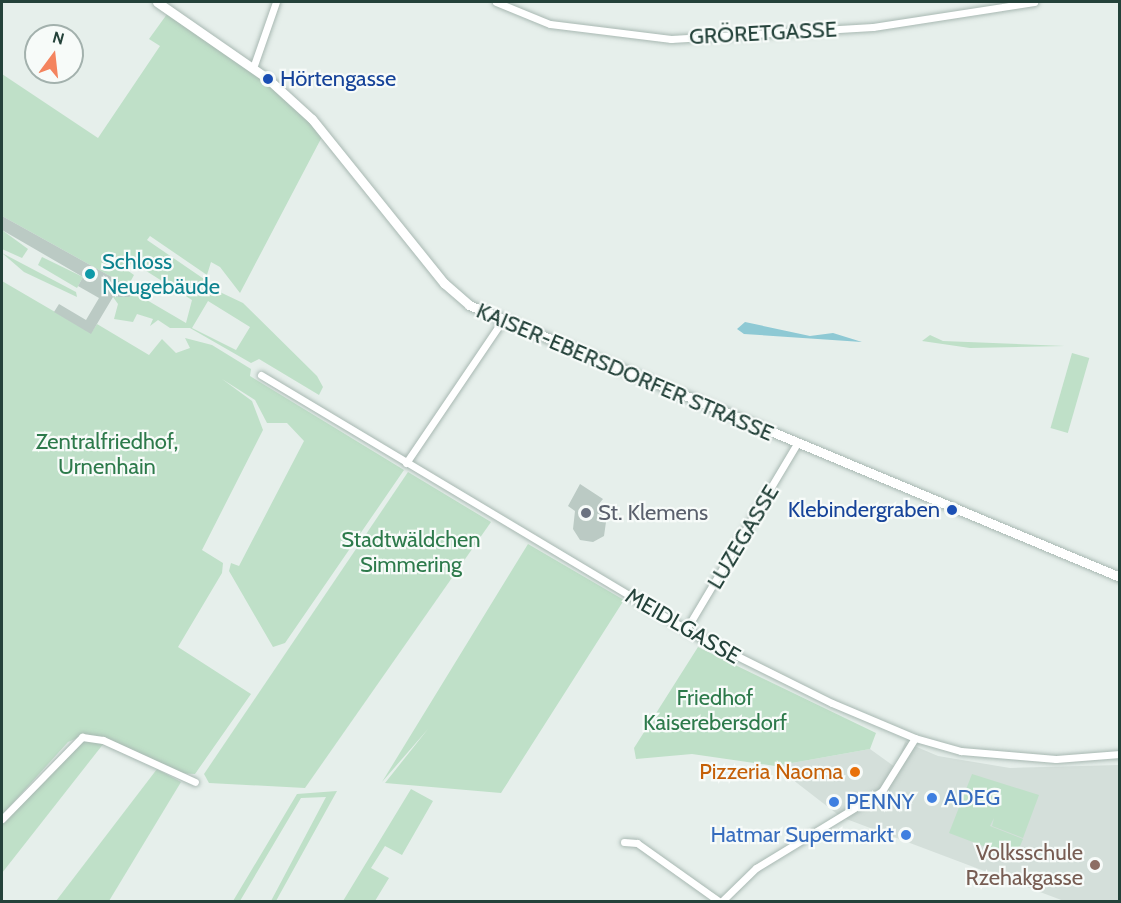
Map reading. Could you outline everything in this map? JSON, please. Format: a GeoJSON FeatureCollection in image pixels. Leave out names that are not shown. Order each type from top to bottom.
{"type":"FeatureCollection","features":[{"type":"Feature","properties":{"kind":"main road","name":"KAISER-EBERSDORFER STRASSE"},"geometry":{"type":"LineString","coordinates":[[158,2],[171,5],[253,68],[312,119],[444,283],[468,305],[796,445],[1119,577]]}},
{"type":"Feature","properties":{"kind":"street"},"geometry":{"type":"LineString","coordinates":[[253,68],[276,2]]}},
{"type":"Feature","properties":{"kind":"street","name":"GRÖRETGASSE"},"geometry":{"type":"LineString","coordinates":[[495,2],[550,24],[671,39],[873,27],[1034,2]]}},
{"type":"Feature","properties":{"kind":"street"},"geometry":{"type":"LineString","coordinates":[[406,463],[502,321]]}},
{"type":"Feature","properties":{"kind":"street","name":"MEIDLGASSE"},"geometry":{"type":"LineString","coordinates":[[261,375],[406,463],[773,676],[915,738],[1006,757],[1119,754]]}},
{"type":"Feature","properties":{"kind":"street","name":"LUZEGASSE"},"geometry":{"type":"LineString","coordinates":[[687,628],[796,445]]}},
{"type":"Feature","properties":{"kind":"street"},"geometry":{"type":"LineString","coordinates":[[2,819],[82,737],[102,740],[195,782]]}},
{"type":"Feature","properties":{"kind":"street"},"geometry":{"type":"LineString","coordinates":[[624,842],[637,843],[721,902],[756,868],[882,791],[915,738]]}},
{"type":"Feature","properties":{"kind":"shaded area"},"geometry":{"type":"Polygon","coordinates":[[[905,742],[938,756],[1010,768],[1119,765],[1119,901],[1064,901],[841,817],[775,766],[870,749],[895,767],[905,742]]]}},
{"type":"Feature","properties":{"kind":"green space"},"geometry":{"type":"Polygon","coordinates":[[[170,10],[253,68],[324,133],[240,293],[220,267],[211,262],[207,275],[150,236],[147,240],[204,279],[203,284],[243,303],[317,376],[323,387],[319,395],[259,359],[251,363],[190,328],[170,328],[158,320],[150,326],[153,319],[137,314],[133,322],[114,319],[118,304],[113,297],[130,297],[128,289],[186,323],[192,300],[132,262],[127,270],[134,275],[128,286],[2,216],[2,74],[98,138],[160,46],[149,39],[170,10]],[[208,301],[192,328],[236,350],[250,327],[208,301]]]}},
{"type":"Feature","properties":{"kind":"green space"},"geometry":{"type":"Polygon","coordinates":[[[2,230],[28,249],[22,258],[2,249],[2,230]]]}},
{"type":"Feature","properties":{"kind":"green space"},"geometry":{"type":"Polygon","coordinates":[[[2,253],[76,292],[77,297],[24,272],[2,253]]]}},
{"type":"Feature","properties":{"kind":"green space"},"geometry":{"type":"Polygon","coordinates":[[[42,257],[83,277],[77,288],[38,265],[42,257]]]}},
{"type":"Feature","properties":{"kind":"green space","name":"Zentralfriedhof, Urnenhain"},"geometry":{"type":"Polygon","coordinates":[[[2,281],[91,333],[97,324],[149,355],[162,339],[176,353],[190,348],[185,338],[212,345],[251,369],[250,376],[404,470],[285,643],[273,647],[229,571],[231,563],[239,566],[304,441],[287,423],[267,423],[255,400],[222,379],[252,401],[263,430],[202,550],[223,563],[222,573],[178,647],[251,694],[195,774],[176,773],[87,734],[68,742],[2,815],[2,281]]]}},
{"type":"Feature","properties":{"kind":"green space"},"geometry":{"type":"Polygon","coordinates":[[[930,335],[943,341],[1065,346],[970,348],[922,341],[930,335]]]}},
{"type":"Feature","properties":{"kind":"green space"},"geometry":{"type":"Polygon","coordinates":[[[1072,353],[1089,358],[1068,433],[1051,428],[1072,353]]]}},
{"type":"Feature","properties":{"kind":"green space","name":"Stadtwäldchen Simmering"},"geometry":{"type":"Polygon","coordinates":[[[408,472],[491,522],[305,788],[209,783],[204,774],[408,472]]]}},
{"type":"Feature","properties":{"kind":"green space"},"geometry":{"type":"Polygon","coordinates":[[[528,544],[624,600],[501,793],[385,783],[428,729],[382,782],[528,544]]]}},
{"type":"Feature","properties":{"kind":"green space","name":"Friedhof Kaiserebersdorf"},"geometry":{"type":"Polygon","coordinates":[[[698,647],[876,733],[870,749],[775,766],[692,754],[636,759],[634,748],[698,647]]]}},
{"type":"Feature","properties":{"kind":"green space"},"geometry":{"type":"Polygon","coordinates":[[[92,739],[104,743],[2,873],[2,823],[78,741],[92,739]]]}},
{"type":"Feature","properties":{"kind":"green space"},"geometry":{"type":"Polygon","coordinates":[[[157,769],[181,782],[109,901],[56,901],[157,769]]]}},
{"type":"Feature","properties":{"kind":"green space"},"geometry":{"type":"Polygon","coordinates":[[[972,774],[1039,795],[1023,838],[992,826],[994,818],[990,826],[1023,839],[1015,858],[949,833],[972,774]]]}},
{"type":"Feature","properties":{"kind":"green space"},"geometry":{"type":"Polygon","coordinates":[[[411,789],[433,801],[402,855],[385,846],[371,868],[389,878],[375,901],[343,901],[411,789]]]}},
{"type":"Feature","properties":{"kind":"green space"},"geometry":{"type":"Polygon","coordinates":[[[337,791],[276,901],[271,901],[326,797],[301,798],[240,901],[233,901],[297,794],[337,791]]]}},
{"type":"Feature","properties":{"kind":"water"},"geometry":{"type":"Polygon","coordinates":[[[745,322],[810,336],[833,333],[862,342],[744,334],[737,329],[745,322]]]}},
{"type":"Feature","properties":{"kind":"building","name":"Schloss Neugebäude"},"geometry":{"type":"Polygon","coordinates":[[[2,216],[128,286],[130,297],[113,297],[91,334],[54,312],[59,304],[86,320],[99,298],[78,286],[83,277],[2,230],[2,216]]]}},
{"type":"Feature","properties":{"kind":"building","name":"St. Klemens"},"geometry":{"type":"Polygon","coordinates":[[[580,484],[603,499],[598,505],[606,522],[604,536],[593,542],[580,540],[573,529],[575,511],[568,506],[580,484]]]}},
{"type":"Feature","properties":{"kind":"place","name":"Hörtengasse"},"geometry":{"type":"Point","coordinates":[268,79]}},
{"type":"Feature","properties":{"kind":"place","name":"Schloss Neugebäude"},"geometry":{"type":"Point","coordinates":[90,274]}},
{"type":"Feature","properties":{"kind":"place","name":"Klebindergraben"},"geometry":{"type":"Point","coordinates":[952,510]}},
{"type":"Feature","properties":{"kind":"place","name":"St. Klemens"},"geometry":{"type":"Point","coordinates":[586,513]}},
{"type":"Feature","properties":{"kind":"place","name":"Pizzeria Naoma"},"geometry":{"type":"Point","coordinates":[855,772]}},
{"type":"Feature","properties":{"kind":"place","name":"ADEG"},"geometry":{"type":"Point","coordinates":[932,798]}},
{"type":"Feature","properties":{"kind":"place","name":"PENNY"},"geometry":{"type":"Point","coordinates":[834,802]}},
{"type":"Feature","properties":{"kind":"place","name":"Hatmar Supermarkt"},"geometry":{"type":"Point","coordinates":[906,835]}},
{"type":"Feature","properties":{"kind":"place","name":"Volksschule Rzehakgasse"},"geometry":{"type":"Point","coordinates":[1095,865]}}]}
